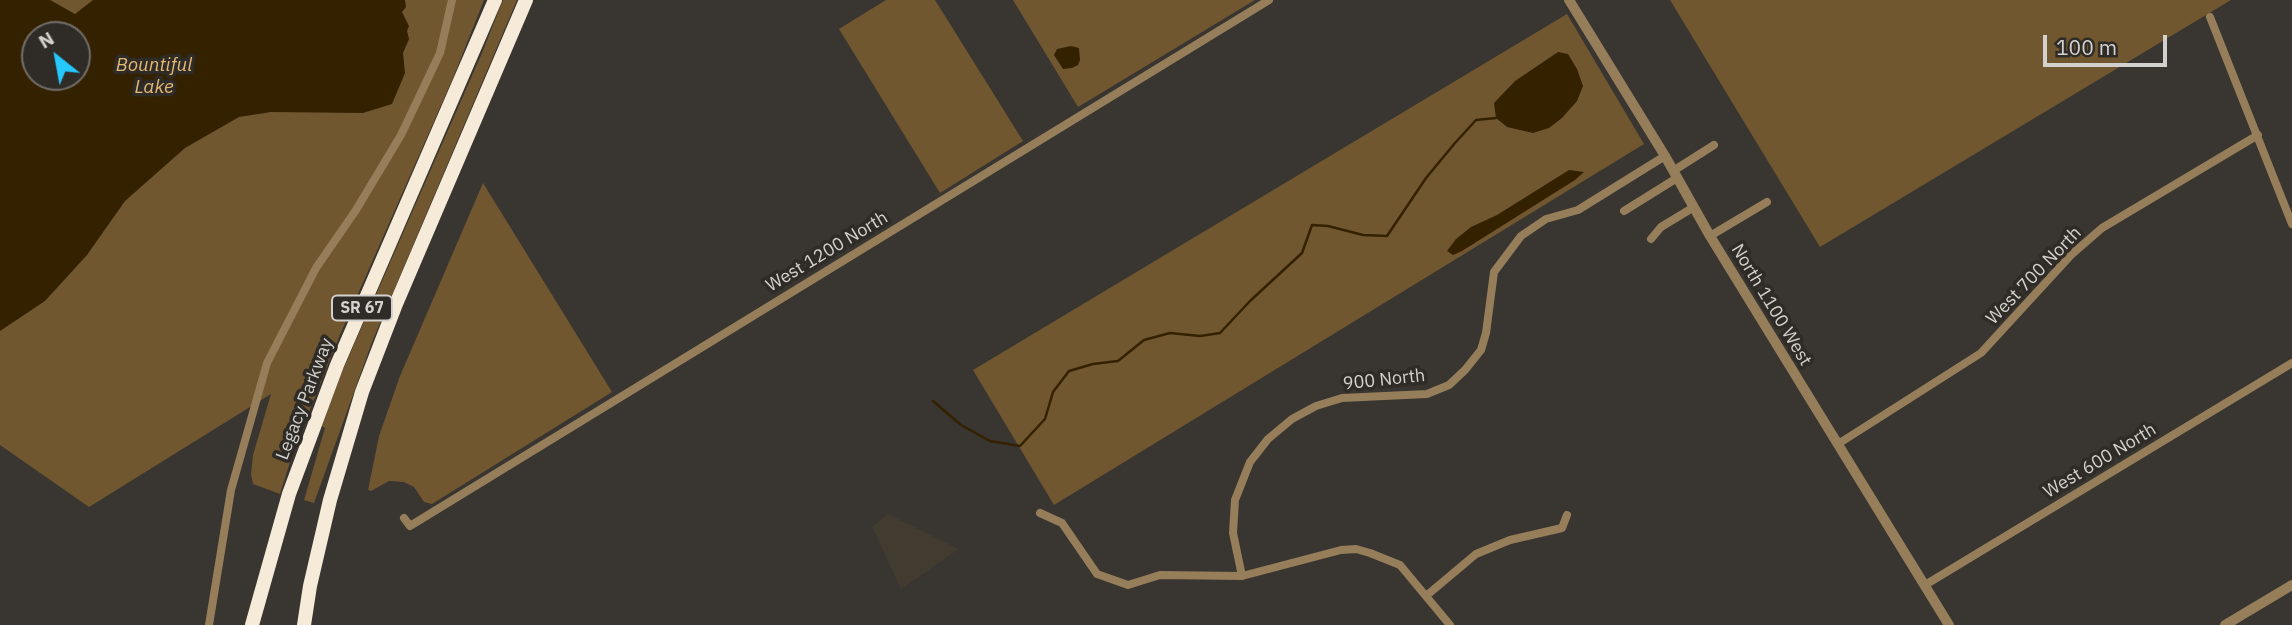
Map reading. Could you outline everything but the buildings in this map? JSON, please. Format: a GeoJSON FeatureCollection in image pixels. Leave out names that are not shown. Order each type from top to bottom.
{"type":"FeatureCollection","features":[{"type":"Feature","properties":{"kind":"highway","name":"Legacy Parkway"},"geometry":{"type":"LineString","coordinates":[[252,625],[289,494],[338,365],[495,0]]}},
{"type":"Feature","properties":{"kind":"highway","name":"SR 67"},"geometry":{"type":"LineString","coordinates":[[304,625],[330,500],[362,392],[401,292],[526,0]]}},
{"type":"Feature","properties":{"kind":"street"},"geometry":{"type":"LineString","coordinates":[[209,625],[230,490],[267,363],[316,268],[401,135],[440,53],[452,0]]}},
{"type":"Feature","properties":{"kind":"street","name":"West 1200 North"},"geometry":{"type":"LineString","coordinates":[[404,518],[410,526],[1269,0]]}},
{"type":"Feature","properties":{"kind":"street","name":"North 1100 West"},"geometry":{"type":"LineString","coordinates":[[1569,0],[1665,156],[1710,236],[1949,625]]}},
{"type":"Feature","properties":{"kind":"street"},"geometry":{"type":"LineString","coordinates":[[2210,17],[2292,224]]}},
{"type":"Feature","properties":{"kind":"street","name":"West 700 North"},"geometry":{"type":"LineString","coordinates":[[1838,444],[1982,353],[2071,255],[2102,228],[2258,135]]}},
{"type":"Feature","properties":{"kind":"street"},"geometry":{"type":"LineString","coordinates":[[1624,211],[1714,145]]}},
{"type":"Feature","properties":{"kind":"street","name":"900 North"},"geometry":{"type":"LineString","coordinates":[[1242,576],[1233,533],[1235,500],[1250,461],[1268,439],[1292,419],[1316,406],[1342,398],[1427,394],[1449,385],[1480,350],[1486,333],[1494,272],[1521,236],[1546,219],[1578,210],[1665,156]]}},
{"type":"Feature","properties":{"kind":"street"},"geometry":{"type":"LineString","coordinates":[[1710,236],[1767,202]]}},
{"type":"Feature","properties":{"kind":"street"},"geometry":{"type":"LineString","coordinates":[[1651,239],[1661,227],[1694,207]]}},
{"type":"Feature","properties":{"kind":"street","name":"West 600 North"},"geometry":{"type":"LineString","coordinates":[[1925,585],[2292,363]]}},
{"type":"Feature","properties":{"kind":"street"},"geometry":{"type":"LineString","coordinates":[[1040,513],[1062,523],[1097,574],[1128,585],[1160,575],[1242,576],[1341,550],[1356,549],[1400,565],[1450,625]]}},
{"type":"Feature","properties":{"kind":"street"},"geometry":{"type":"LineString","coordinates":[[1426,596],[1476,554],[1510,540],[1562,528],[1567,515]]}},
{"type":"Feature","properties":{"kind":"street"},"geometry":{"type":"LineString","coordinates":[[2225,625],[2292,585]]}},
{"type":"Feature","properties":{"kind":"shaded area"},"geometry":{"type":"Polygon","coordinates":[[[0,0],[484,0],[453,78],[339,337],[294,449],[280,494],[253,484],[251,474],[253,455],[271,394],[89,507],[0,445],[0,0]]]}},
{"type":"Feature","properties":{"kind":"shaded area"},"geometry":{"type":"Polygon","coordinates":[[[503,0],[517,0],[372,342],[314,503],[304,500],[325,428],[322,426],[342,372],[503,0]]]}},
{"type":"Feature","properties":{"kind":"shaded area"},"geometry":{"type":"Polygon","coordinates":[[[886,0],[935,0],[1023,141],[940,193],[839,29],[886,0]]]}},
{"type":"Feature","properties":{"kind":"shaded area"},"geometry":{"type":"Polygon","coordinates":[[[1013,0],[1255,0],[1078,107],[1013,0]]]}},
{"type":"Feature","properties":{"kind":"shaded area"},"geometry":{"type":"Polygon","coordinates":[[[1670,0],[2231,0],[1820,247],[1670,0]]]}},
{"type":"Feature","properties":{"kind":"shaded area"},"geometry":{"type":"Polygon","coordinates":[[[1567,14],[1644,144],[1054,505],[973,370],[1567,14]]]}},
{"type":"Feature","properties":{"kind":"shaded area"},"geometry":{"type":"Polygon","coordinates":[[[483,183],[612,392],[432,504],[424,502],[414,487],[404,482],[389,481],[371,491],[368,490],[379,436],[400,376],[483,183]]]}},
{"type":"Feature","properties":{"kind":"shaded area"},"geometry":{"type":"Polygon","coordinates":[[[888,514],[959,549],[901,589],[872,527],[888,514]]]}},
{"type":"Feature","properties":{"kind":"water","name":"Bountiful Lake"},"geometry":{"type":"Polygon","coordinates":[[[0,0],[50,0],[75,14],[93,0],[405,0],[406,7],[402,12],[409,26],[409,39],[403,53],[405,73],[392,104],[363,113],[271,112],[239,117],[185,148],[125,201],[87,255],[45,301],[0,331],[0,0]]]}},
{"type":"Feature","properties":{"kind":"water"},"geometry":{"type":"Polygon","coordinates":[[[1071,46],[1079,48],[1080,60],[1078,65],[1063,69],[1054,55],[1057,49],[1071,46]]]}},
{"type":"Feature","properties":{"kind":"water"},"geometry":{"type":"Polygon","coordinates":[[[1558,52],[1568,54],[1577,69],[1583,86],[1577,101],[1549,128],[1533,133],[1507,127],[1496,118],[1494,103],[1515,81],[1558,52]]]}},
{"type":"Feature","properties":{"kind":"water"},"geometry":{"type":"Polygon","coordinates":[[[1569,170],[1584,172],[1462,251],[1453,255],[1447,251],[1456,239],[1471,227],[1497,215],[1569,170]]]}},
{"type":"Feature","properties":{"kind":"waterway"},"geometry":{"type":"LineString","coordinates":[[933,401],[961,425],[990,441],[1020,446],[1045,419],[1053,392],[1069,371],[1118,361],[1144,340],[1170,333],[1200,336],[1220,333],[1302,253],[1312,225],[1363,235],[1387,236],[1426,178],[1476,120],[1496,118]]}}]}
